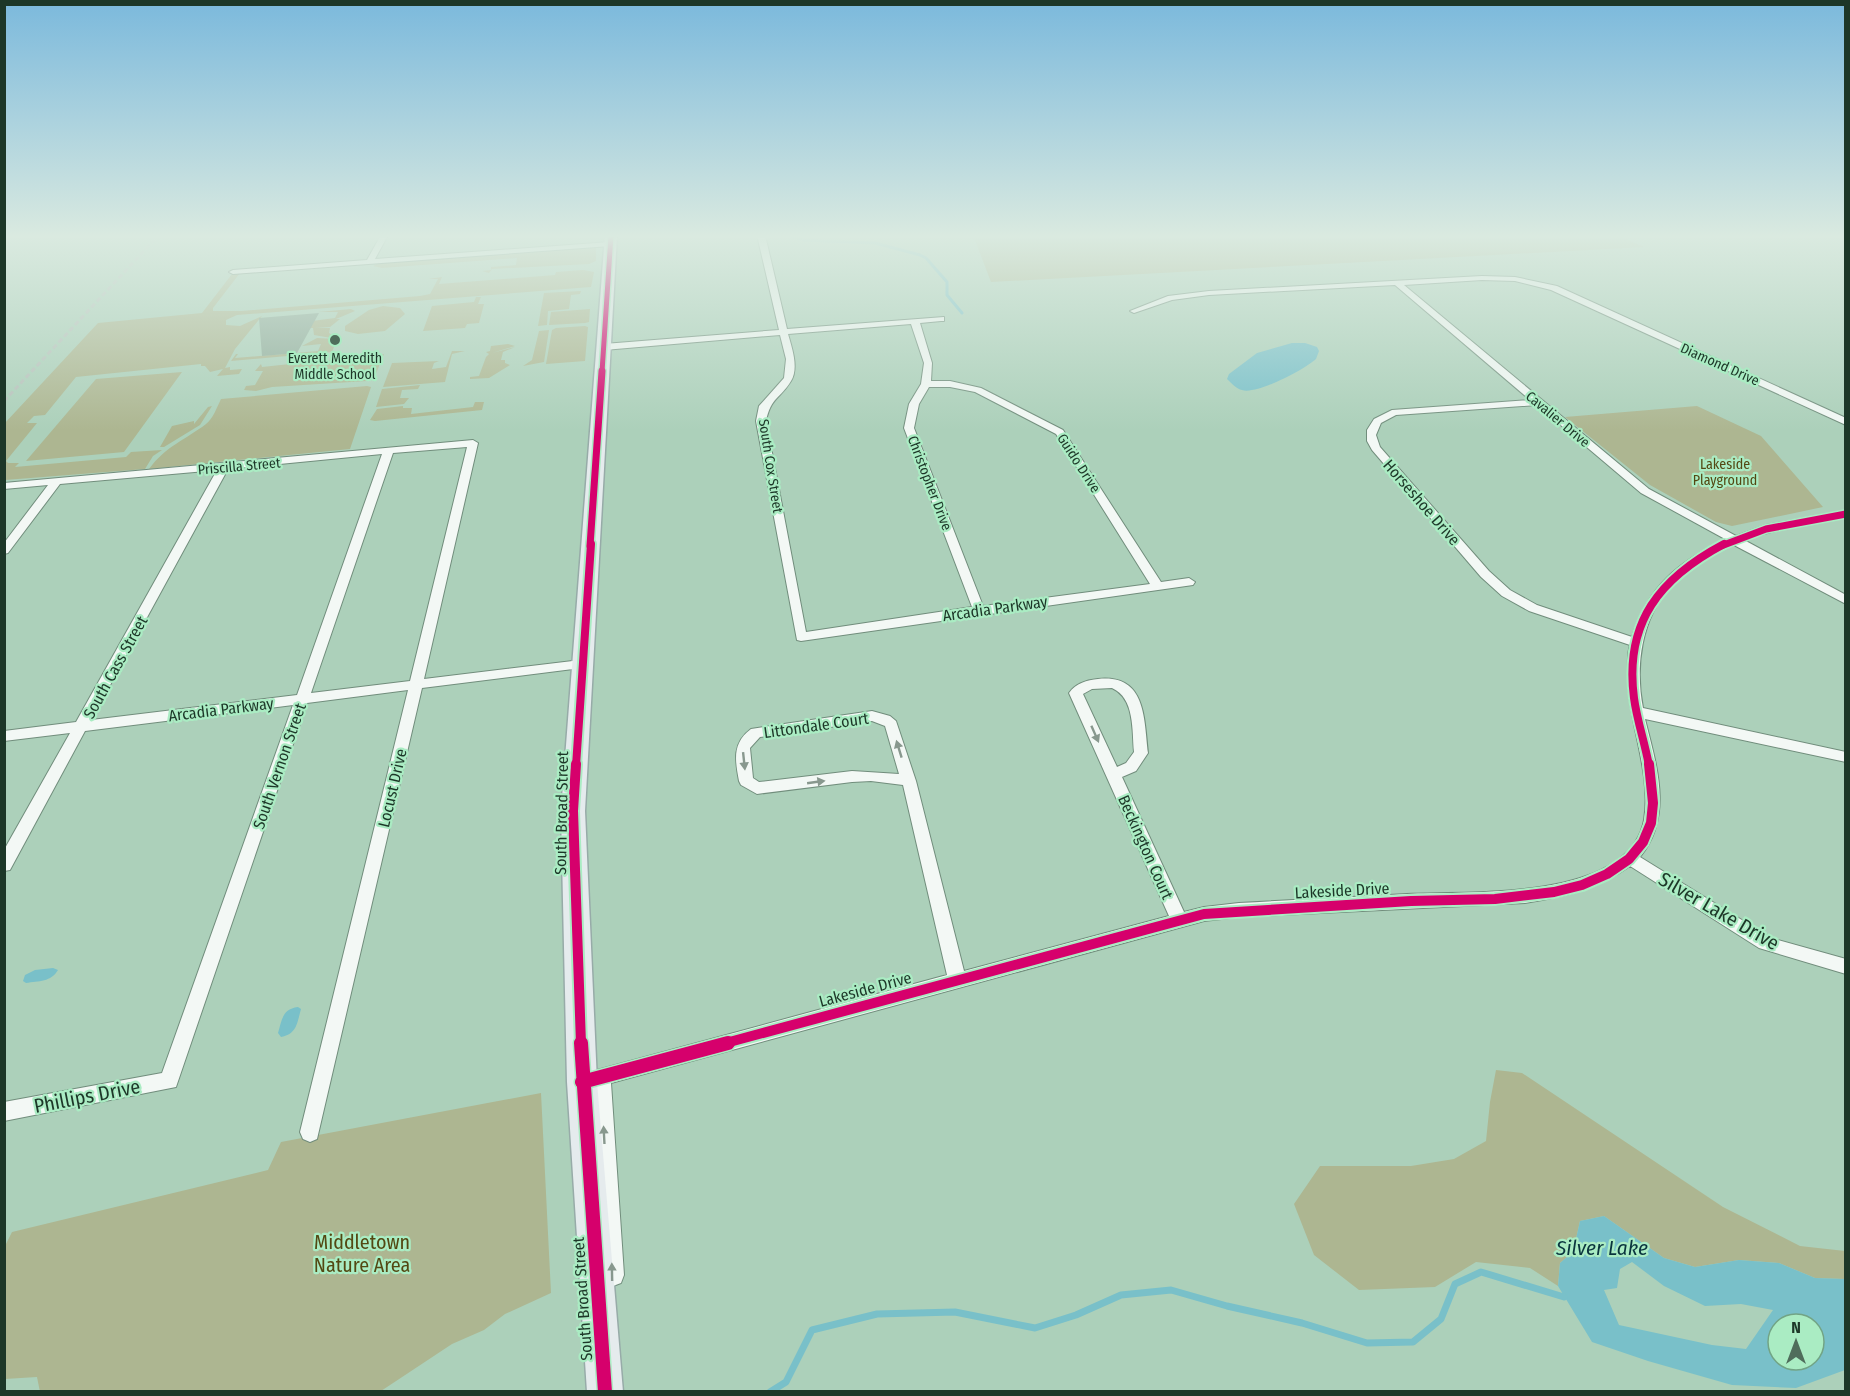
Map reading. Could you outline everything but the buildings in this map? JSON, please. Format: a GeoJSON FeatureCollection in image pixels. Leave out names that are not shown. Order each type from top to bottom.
{"type":"FeatureCollection","features":[{"type":"Feature","properties":{"kind":"main road","name":"South Broad Street"},"geometry":{"type":"LineString","coordinates":[[605,1392],[599,1328],[592,1079],[573,812],[607,300]]}},
{"type":"Feature","properties":{"kind":"street","name":"South Cox Street"},"geometry":{"type":"LineString","coordinates":[[776,300],[790,359],[788,379],[764,406],[761,421],[801,637]]}},
{"type":"Feature","properties":{"kind":"street","name":"Diamond Drive"},"geometry":{"type":"LineString","coordinates":[[1134,311],[1163,300]]}},
{"type":"Feature","properties":{"kind":"street","name":"Cavalier Drive"},"geometry":{"type":"LineString","coordinates":[[1417,300],[1645,491],[1845,600]]}},
{"type":"Feature","properties":{"kind":"street","name":"Diamond Drive"},"geometry":{"type":"LineString","coordinates":[[1577,300],[1845,422]]}},
{"type":"Feature","properties":{"kind":"street"},"geometry":{"type":"LineString","coordinates":[[604,347],[941,319]]}},
{"type":"Feature","properties":{"kind":"street","name":"Christopher Drive"},"geometry":{"type":"LineString","coordinates":[[915,322],[928,363],[926,384],[914,404],[909,428],[979,610]]}},
{"type":"Feature","properties":{"kind":"street","name":"Guido Drive"},"geometry":{"type":"LineString","coordinates":[[926,384],[950,384],[978,390],[1060,432],[1157,586]]}},
{"type":"Feature","properties":{"kind":"street","name":"Horseshoe Drive"},"geometry":{"type":"LineString","coordinates":[[1537,402],[1395,412],[1379,419],[1371,429],[1370,436],[1376,448],[1391,466],[1485,574],[1506,593],[1533,608],[1637,643]]}},
{"type":"Feature","properties":{"kind":"street","name":"Priscilla Street"},"geometry":{"type":"LineString","coordinates":[[4,486],[473,443]]}},
{"type":"Feature","properties":{"kind":"street","name":"Locust Drive"},"geometry":{"type":"LineString","coordinates":[[310,1132],[473,443]]}},
{"type":"Feature","properties":{"kind":"street","name":"South Vernon Street"},"geometry":{"type":"LineString","coordinates":[[169,1081],[388,452]]}},
{"type":"Feature","properties":{"kind":"street","name":"South Cass Street"},"geometry":{"type":"LineString","coordinates":[[4,865],[224,467]]}},
{"type":"Feature","properties":{"kind":"street"},"geometry":{"type":"LineString","coordinates":[[4,551],[57,481]]}},
{"type":"Feature","properties":{"kind":"street","name":"Lakeside Drive"},"geometry":{"type":"LineString","coordinates":[[592,1079],[1179,919],[1239,910],[1525,896],[1594,881],[1630,858],[1642,842],[1653,807],[1653,787],[1637,712],[1634,676],[1637,643],[1644,620],[1663,587],[1693,559],[1731,539],[1794,521],[1845,514]]}},
{"type":"Feature","properties":{"kind":"street","name":"Arcadia Parkway"},"geometry":{"type":"LineString","coordinates":[[801,637],[1189,582]]}},
{"type":"Feature","properties":{"kind":"street","name":"Arcadia Parkway"},"geometry":{"type":"LineString","coordinates":[[4,736],[581,664]]}},
{"type":"Feature","properties":{"kind":"street","name":"Beckington Court"},"geometry":{"type":"LineString","coordinates":[[1113,775],[1131,767],[1141,753],[1133,696],[1126,687],[1111,682],[1083,685],[1076,693],[1113,775],[1179,919]]}},
{"type":"Feature","properties":{"kind":"street"},"geometry":{"type":"LineString","coordinates":[[1637,712],[1845,757]]}},
{"type":"Feature","properties":{"kind":"street","name":"Littondale Court"},"geometry":{"type":"LineString","coordinates":[[909,781],[866,775],[757,788],[746,781],[742,747],[747,739],[756,733],[872,716],[885,719],[891,724],[909,781],[957,980]]}},
{"type":"Feature","properties":{"kind":"street","name":"Silver Lake Drive"},"geometry":{"type":"LineString","coordinates":[[1630,858],[1765,942],[1797,954],[1845,967]]}},
{"type":"Feature","properties":{"kind":"street","name":"Phillips Drive"},"geometry":{"type":"LineString","coordinates":[[4,1112],[169,1081]]}},
{"type":"Feature","properties":{"kind":"green space"},"geometry":{"type":"Polygon","coordinates":[[[212,300],[219,300],[213,311],[242,311],[371,300],[425,300],[237,315],[226,320],[226,325],[240,326],[262,316],[235,349],[225,368],[242,369],[239,374],[217,376],[223,369],[210,372],[201,364],[76,377],[45,415],[34,416],[27,423],[37,423],[6,461],[8,463],[19,463],[15,467],[126,457],[131,452],[162,450],[153,456],[145,469],[5,480],[4,424],[98,323],[202,313],[212,300]]]}},
{"type":"Feature","properties":{"kind":"green space"},"geometry":{"type":"Polygon","coordinates":[[[480,300],[478,304],[484,304],[479,323],[467,324],[465,328],[423,331],[432,306],[480,300]]]}},
{"type":"Feature","properties":{"kind":"green space"},"geometry":{"type":"Polygon","coordinates":[[[543,300],[570,300],[569,309],[548,311],[547,325],[538,326],[543,300]]]}},
{"type":"Feature","properties":{"kind":"green space"},"geometry":{"type":"Polygon","coordinates":[[[383,306],[400,308],[405,314],[385,331],[358,334],[345,331],[345,326],[369,310],[383,306]]]}},
{"type":"Feature","properties":{"kind":"green space"},"geometry":{"type":"Polygon","coordinates":[[[351,309],[355,311],[336,319],[340,319],[330,327],[315,328],[330,328],[329,333],[339,339],[314,335],[313,328],[310,328],[312,321],[335,318],[338,312],[318,312],[351,309]]]}},
{"type":"Feature","properties":{"kind":"green space"},"geometry":{"type":"Polygon","coordinates":[[[590,309],[589,322],[549,325],[551,312],[590,309]]]}},
{"type":"Feature","properties":{"kind":"green space"},"geometry":{"type":"Polygon","coordinates":[[[588,327],[585,361],[546,364],[552,330],[588,327]]]}},
{"type":"Feature","properties":{"kind":"green space"},"geometry":{"type":"Polygon","coordinates":[[[549,330],[544,362],[523,366],[532,360],[539,331],[549,330]]]}},
{"type":"Feature","properties":{"kind":"green space"},"geometry":{"type":"Polygon","coordinates":[[[317,338],[337,339],[332,352],[231,361],[236,354],[238,354],[235,358],[318,351],[321,344],[302,346],[317,338]]]}},
{"type":"Feature","properties":{"kind":"green space"},"geometry":{"type":"Polygon","coordinates":[[[508,344],[515,346],[492,353],[515,347],[503,352],[501,360],[505,360],[505,363],[510,365],[489,378],[470,379],[470,377],[479,376],[489,354],[486,352],[490,351],[491,346],[508,344]]]}},
{"type":"Feature","properties":{"kind":"green space"},"geometry":{"type":"Polygon","coordinates":[[[452,351],[465,351],[452,354],[445,382],[383,387],[392,363],[439,361],[434,363],[432,369],[446,367],[452,351]]]}},
{"type":"Feature","properties":{"kind":"green space"},"geometry":{"type":"Polygon","coordinates":[[[384,354],[375,376],[367,381],[272,387],[256,391],[244,390],[246,386],[255,385],[263,371],[255,371],[261,364],[262,367],[384,354]]]}},
{"type":"Feature","properties":{"kind":"green space"},"geometry":{"type":"Polygon","coordinates":[[[182,372],[124,452],[26,461],[96,379],[182,372]]]}},
{"type":"Feature","properties":{"kind":"green space"},"geometry":{"type":"Polygon","coordinates":[[[420,385],[418,389],[402,390],[400,398],[409,398],[404,404],[376,407],[382,389],[420,385]]]}},
{"type":"Feature","properties":{"kind":"green space"},"geometry":{"type":"Polygon","coordinates":[[[371,387],[350,449],[149,469],[169,449],[208,422],[221,399],[371,387]]]}},
{"type":"Feature","properties":{"kind":"green space"},"geometry":{"type":"Polygon","coordinates":[[[475,402],[484,402],[482,410],[370,420],[377,409],[403,406],[403,408],[412,408],[411,414],[473,407],[475,402]]]}},
{"type":"Feature","properties":{"kind":"green space"},"geometry":{"type":"Polygon","coordinates":[[[212,406],[200,425],[164,447],[160,447],[172,426],[194,421],[194,424],[208,407],[212,406]]]}},
{"type":"Feature","properties":{"kind":"green space","name":"Lakeside Playground"},"geometry":{"type":"Polygon","coordinates":[[[1697,406],[1761,436],[1823,507],[1732,526],[1716,522],[1650,485],[1565,417],[1697,406]]]}},
{"type":"Feature","properties":{"kind":"green space"},"geometry":{"type":"Polygon","coordinates":[[[1496,1070],[1522,1073],[1723,1207],[1800,1246],[1845,1251],[1845,1279],[1815,1278],[1779,1263],[1739,1260],[1695,1267],[1664,1258],[1604,1216],[1580,1221],[1573,1252],[1560,1263],[1558,1286],[1530,1268],[1476,1262],[1435,1287],[1359,1290],[1314,1255],[1294,1204],[1320,1166],[1411,1166],[1454,1159],[1486,1141],[1496,1070]]]}},
{"type":"Feature","properties":{"kind":"green space","name":"Middletown Nature Area"},"geometry":{"type":"Polygon","coordinates":[[[541,1093],[551,1293],[505,1314],[484,1330],[452,1344],[381,1391],[40,1392],[37,1377],[5,1379],[5,1246],[12,1232],[268,1170],[281,1142],[541,1093]]]}},
{"type":"Feature","properties":{"kind":"water"},"geometry":{"type":"Polygon","coordinates":[[[1292,343],[1305,343],[1317,347],[1319,351],[1316,359],[1292,375],[1258,389],[1242,390],[1227,379],[1229,374],[1257,353],[1292,343]]]}},
{"type":"Feature","properties":{"kind":"water"},"geometry":{"type":"Polygon","coordinates":[[[53,968],[58,970],[48,979],[26,983],[23,981],[25,975],[35,970],[53,968]]]}},
{"type":"Feature","properties":{"kind":"water"},"geometry":{"type":"Polygon","coordinates":[[[298,1007],[301,1009],[293,1031],[281,1037],[278,1033],[284,1016],[289,1010],[298,1007]]]}},
{"type":"Feature","properties":{"kind":"water","name":"Silver Lake"},"geometry":{"type":"Polygon","coordinates":[[[1604,1216],[1664,1258],[1695,1267],[1739,1260],[1779,1263],[1815,1278],[1845,1279],[1845,1370],[1796,1388],[1732,1385],[1592,1342],[1558,1286],[1560,1263],[1573,1252],[1580,1221],[1604,1216]],[[1632,1262],[1620,1269],[1617,1288],[1604,1290],[1619,1325],[1712,1345],[1746,1349],[1766,1320],[1766,1372],[1826,1372],[1826,1312],[1772,1312],[1773,1310],[1741,1304],[1705,1306],[1664,1286],[1632,1262]]]}},
{"type":"Feature","properties":{"kind":"waterway"},"geometry":{"type":"LineString","coordinates":[[951,300],[962,313]]}},
{"type":"Feature","properties":{"kind":"waterway"},"geometry":{"type":"LineString","coordinates":[[770,1392],[786,1382],[812,1330],[877,1314],[955,1312],[1035,1328],[1076,1315],[1121,1295],[1171,1290],[1227,1306],[1302,1323],[1367,1343],[1413,1342],[1441,1319],[1455,1284],[1481,1272],[1564,1297]]}},
{"type":"Feature","properties":{"kind":"railway"},"geometry":{"type":"LineString","coordinates":[[4,401],[98,300]]}},
{"type":"Feature","properties":{"kind":"cycle path"},"geometry":{"type":"LineString","coordinates":[[605,1392],[582,1082],[573,811],[607,300]]}},
{"type":"Feature","properties":{"kind":"cycle path"},"geometry":{"type":"LineString","coordinates":[[582,1082],[1204,914],[1411,901],[1495,899],[1554,892],[1582,885],[1607,874],[1629,859],[1643,842],[1651,823],[1652,781],[1634,696],[1634,650],[1646,613],[1667,583],[1695,560],[1728,542],[1766,529],[1846,514]]}},
{"type":"Feature","properties":{"kind":"place","name":"Everett Meredith Middle School"},"geometry":{"type":"Point","coordinates":[335,340]}}]}
